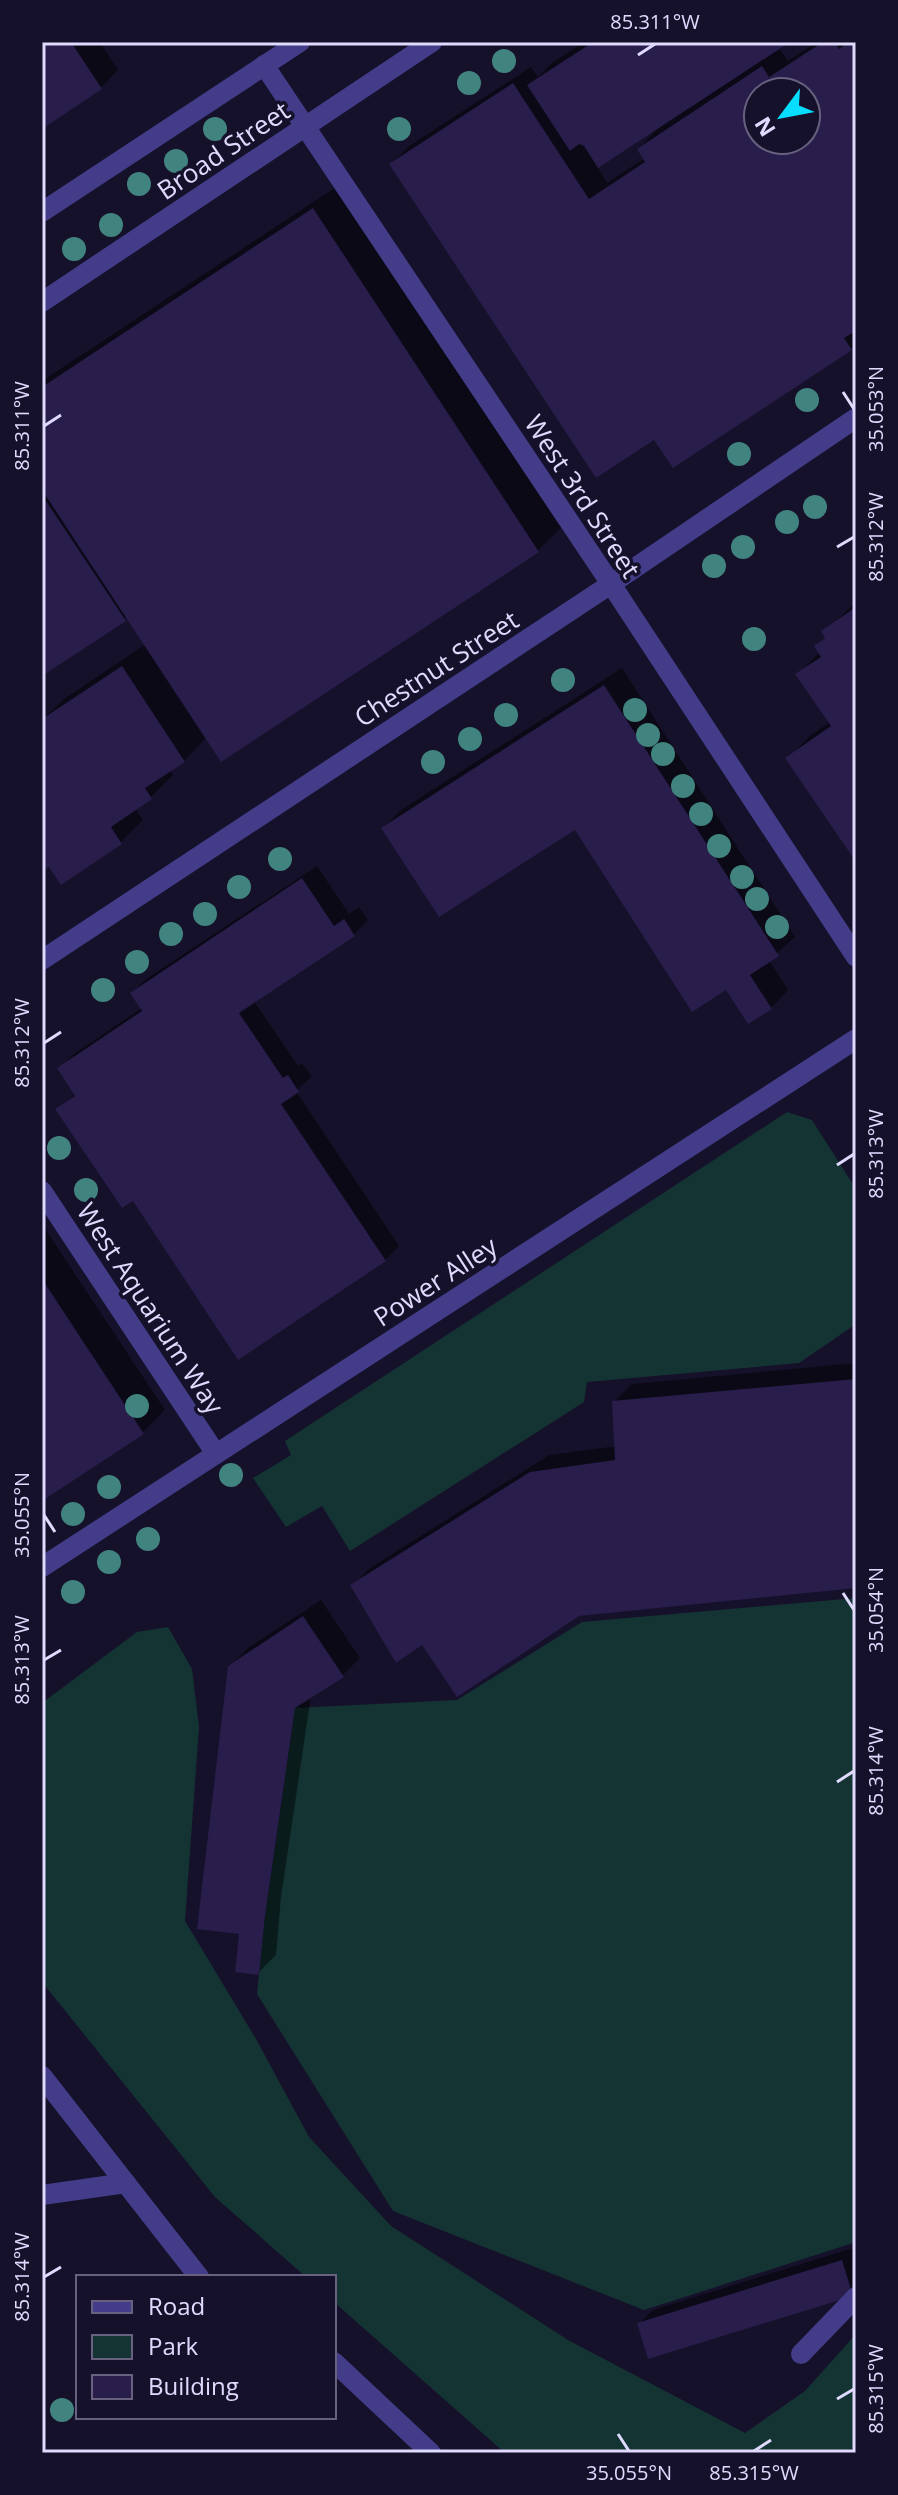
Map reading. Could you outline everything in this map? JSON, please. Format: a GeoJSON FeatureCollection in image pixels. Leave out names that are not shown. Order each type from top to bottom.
{"type":"FeatureCollection","features":[{"type":"Feature","properties":{"kind":"street","name":"Broad Street"},"geometry":{"type":"LineString","coordinates":[[42,212],[300,42]]}},
{"type":"Feature","properties":{"kind":"street","name":"Broad Street"},"geometry":{"type":"LineString","coordinates":[[42,302],[432,42]]}},
{"type":"Feature","properties":{"kind":"street","name":"West 3rd Street"},"geometry":{"type":"LineString","coordinates":[[264,65],[856,957]]}},
{"type":"Feature","properties":{"kind":"street","name":"Chestnut Street"},"geometry":{"type":"LineString","coordinates":[[42,960],[856,418]]}},
{"type":"Feature","properties":{"kind":"street","name":"Power Alley"},"geometry":{"type":"LineString","coordinates":[[42,1567],[856,1039]]}},
{"type":"Feature","properties":{"kind":"street","name":"West Aquarium Way"},"geometry":{"type":"LineString","coordinates":[[42,1191],[216,1454]]}},
{"type":"Feature","properties":{"kind":"street"},"geometry":{"type":"LineString","coordinates":[[42,2076],[197,2275]]}},
{"type":"Feature","properties":{"kind":"street"},"geometry":{"type":"LineString","coordinates":[[42,2195],[126,2183]]}},
{"type":"Feature","properties":{"kind":"street"},"geometry":{"type":"LineString","coordinates":[[801,2354],[856,2297]]}},
{"type":"Feature","properties":{"kind":"street"},"geometry":{"type":"LineString","coordinates":[[336,2364],[431,2453]]}},
{"type":"Feature","properties":{"kind":"green space"},"geometry":{"type":"Polygon","coordinates":[[[787,1112],[812,1120],[856,1189],[856,1324],[799,1363],[587,1382],[584,1402],[350,1551],[322,1506],[286,1527],[253,1478],[291,1455],[285,1441],[787,1112]]]}},
{"type":"Feature","properties":{"kind":"green space"},"geometry":{"type":"Polygon","coordinates":[[[856,1598],[856,2242],[644,2310],[393,2211],[257,1994],[295,1708],[457,1700],[582,1622],[856,1598]]]}},
{"type":"Feature","properties":{"kind":"green space"},"geometry":{"type":"Polygon","coordinates":[[[168,1627],[192,1669],[199,1727],[185,1921],[256,2039],[309,2137],[391,2226],[568,2340],[745,2433],[805,2391],[856,2334],[856,2443],[848,2453],[505,2453],[336,2304],[336,2275],[304,2275],[215,2197],[42,1982],[42,1703],[137,1632],[168,1627]]]}},
{"type":"Feature","properties":{"kind":"building"},"geometry":{"type":"Polygon","coordinates":[[[42,42],[71,42],[102,89],[42,129],[42,42]]]}},
{"type":"Feature","properties":{"kind":"building"},"geometry":{"type":"Polygon","coordinates":[[[593,42],[790,42],[598,168],[584,146],[579,144],[570,151],[527,85],[593,42]]]}},
{"type":"Feature","properties":{"kind":"building"},"geometry":{"type":"Polygon","coordinates":[[[823,42],[835,42],[839,49],[849,42],[856,42],[856,331],[844,338],[852,350],[673,468],[654,440],[596,478],[389,164],[513,83],[589,199],[645,162],[637,149],[742,79],[742,156],[822,156],[822,76],[771,76],[823,42]]]}},
{"type":"Feature","properties":{"kind":"building"},"geometry":{"type":"Polygon","coordinates":[[[762,66],[768,76],[747,76],[762,66]]]}},
{"type":"Feature","properties":{"kind":"building"},"geometry":{"type":"Polygon","coordinates":[[[313,208],[539,552],[221,762],[42,490],[42,387],[313,208]]]}},
{"type":"Feature","properties":{"kind":"building"},"geometry":{"type":"Polygon","coordinates":[[[42,495],[126,621],[42,676],[42,495]]]}},
{"type":"Feature","properties":{"kind":"building"},"geometry":{"type":"Polygon","coordinates":[[[856,607],[856,862],[785,758],[831,726],[795,674],[821,657],[814,646],[825,638],[821,631],[856,607]]]}},
{"type":"Feature","properties":{"kind":"building"},"geometry":{"type":"Polygon","coordinates":[[[122,666],[185,762],[145,788],[152,799],[111,827],[122,844],[61,885],[49,867],[42,872],[42,719],[122,666]]]}},
{"type":"Feature","properties":{"kind":"building"},"geometry":{"type":"Polygon","coordinates":[[[604,685],[779,956],[750,975],[772,1009],[748,1024],[726,990],[692,1012],[575,830],[439,917],[381,828],[604,685]]]}},
{"type":"Feature","properties":{"kind":"building"},"geometry":{"type":"Polygon","coordinates":[[[302,878],[334,926],[344,919],[355,936],[239,1013],[283,1078],[288,1075],[299,1092],[281,1104],[386,1261],[238,1360],[133,1201],[122,1208],[55,1109],[75,1096],[57,1068],[142,1011],[130,993],[302,878]]]}},
{"type":"Feature","properties":{"kind":"building"},"geometry":{"type":"Polygon","coordinates":[[[42,1279],[144,1434],[42,1501],[42,1279]]]}},
{"type":"Feature","properties":{"kind":"building"},"geometry":{"type":"Polygon","coordinates":[[[856,1379],[856,1588],[579,1616],[457,1697],[422,1645],[396,1663],[350,1585],[530,1472],[615,1460],[612,1401],[856,1379]]]}},
{"type":"Feature","properties":{"kind":"building"},"geometry":{"type":"Polygon","coordinates":[[[303,1616],[344,1677],[295,1708],[259,1975],[235,1972],[239,1934],[197,1929],[228,1666],[303,1616]]]}},
{"type":"Feature","properties":{"kind":"building"},"geometry":{"type":"Polygon","coordinates":[[[842,2260],[853,2296],[648,2359],[637,2323],[842,2260]]]}}]}
